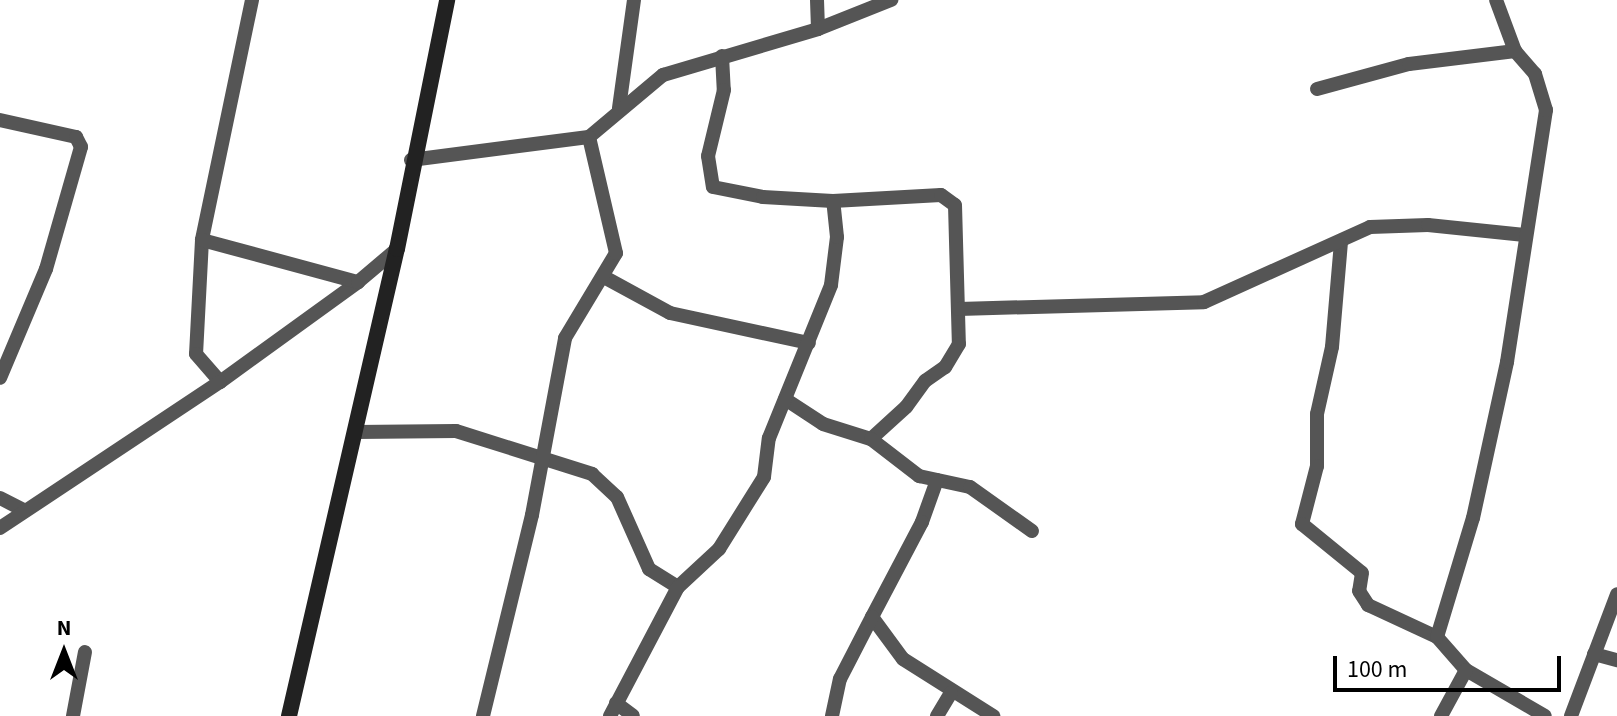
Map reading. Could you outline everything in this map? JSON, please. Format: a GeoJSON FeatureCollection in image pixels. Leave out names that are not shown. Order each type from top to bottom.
{"type":"FeatureCollection","features":[{"type":"Feature","properties":{"kind":"street"},"geometry":{"type":"LineString","coordinates":[[220,382],[196,354],[202,240],[252,0]]}},
{"type":"Feature","properties":{"kind":"street"},"geometry":{"type":"LineString","coordinates":[[289,716],[397,249],[411,160],[447,0]]}},
{"type":"Feature","properties":{"kind":"street"},"geometry":{"type":"LineString","coordinates":[[619,108],[634,0]]}},
{"type":"Feature","properties":{"kind":"street"},"geometry":{"type":"LineString","coordinates":[[817,0],[818,29]]}},
{"type":"Feature","properties":{"kind":"street"},"geometry":{"type":"LineString","coordinates":[[411,160],[589,137],[619,108],[663,75],[818,29],[891,0]]}},
{"type":"Feature","properties":{"kind":"street"},"geometry":{"type":"LineString","coordinates":[[1437,637],[1473,518],[1491,437],[1518,302],[1524,235],[1546,110],[1535,74],[1515,51],[1496,0]]}},
{"type":"Feature","properties":{"kind":"street"},"geometry":{"type":"LineString","coordinates":[[1317,89],[1409,64],[1515,51]]}},
{"type":"Feature","properties":{"kind":"street"},"geometry":{"type":"LineString","coordinates":[[722,56],[724,90],[708,156],[708,182],[724,191],[763,197],[833,201],[912,194],[950,200],[958,218],[959,309],[954,356],[871,439]]}},
{"type":"Feature","properties":{"kind":"street"},"geometry":{"type":"LineString","coordinates":[[0,120],[76,137],[81,147],[46,269],[0,378]]}},
{"type":"Feature","properties":{"kind":"street"},"geometry":{"type":"LineString","coordinates":[[483,716],[542,461],[565,338],[612,264],[615,237],[589,137]]}},
{"type":"Feature","properties":{"kind":"street"},"geometry":{"type":"LineString","coordinates":[[633,716],[613,710],[678,587],[719,549],[764,477],[767,444],[809,343],[835,267],[833,201]]}},
{"type":"Feature","properties":{"kind":"street"},"geometry":{"type":"LineString","coordinates":[[959,309],[1204,302],[1249,277],[1381,225],[1428,225],[1524,235]]}},
{"type":"Feature","properties":{"kind":"street"},"geometry":{"type":"LineString","coordinates":[[202,240],[358,282]]}},
{"type":"Feature","properties":{"kind":"street"},"geometry":{"type":"LineString","coordinates":[[1341,242],[1332,347],[1317,414],[1317,466],[1302,524],[1362,573],[1359,591],[1368,605],[1437,637],[1466,670],[1545,716]]}},
{"type":"Feature","properties":{"kind":"street"},"geometry":{"type":"LineString","coordinates":[[0,528],[220,382],[358,282],[397,249]]}},
{"type":"Feature","properties":{"kind":"street"},"geometry":{"type":"LineString","coordinates":[[604,277],[670,313],[809,343]]}},
{"type":"Feature","properties":{"kind":"street"},"geometry":{"type":"LineString","coordinates":[[785,399],[823,424],[871,439],[919,476],[970,487],[1032,531]]}},
{"type":"Feature","properties":{"kind":"street"},"geometry":{"type":"LineString","coordinates":[[356,432],[456,431],[542,461],[581,469],[610,485],[649,569],[678,587]]}},
{"type":"Feature","properties":{"kind":"street"},"geometry":{"type":"LineString","coordinates":[[832,716],[840,679],[922,522],[937,480]]}},
{"type":"Feature","properties":{"kind":"street"},"geometry":{"type":"LineString","coordinates":[[0,498],[24,510]]}},
{"type":"Feature","properties":{"kind":"street"},"geometry":{"type":"LineString","coordinates":[[1571,716],[1617,594]]}},
{"type":"Feature","properties":{"kind":"street"},"geometry":{"type":"LineString","coordinates":[[872,617],[903,659],[951,693],[993,716]]}},
{"type":"Feature","properties":{"kind":"street"},"geometry":{"type":"LineString","coordinates":[[73,716],[85,652]]}},
{"type":"Feature","properties":{"kind":"street"},"geometry":{"type":"LineString","coordinates":[[1594,654],[1617,660]]}},
{"type":"Feature","properties":{"kind":"street"},"geometry":{"type":"LineString","coordinates":[[1441,716],[1466,670]]}},
{"type":"Feature","properties":{"kind":"street"},"geometry":{"type":"LineString","coordinates":[[937,716],[951,693]]}}]}
